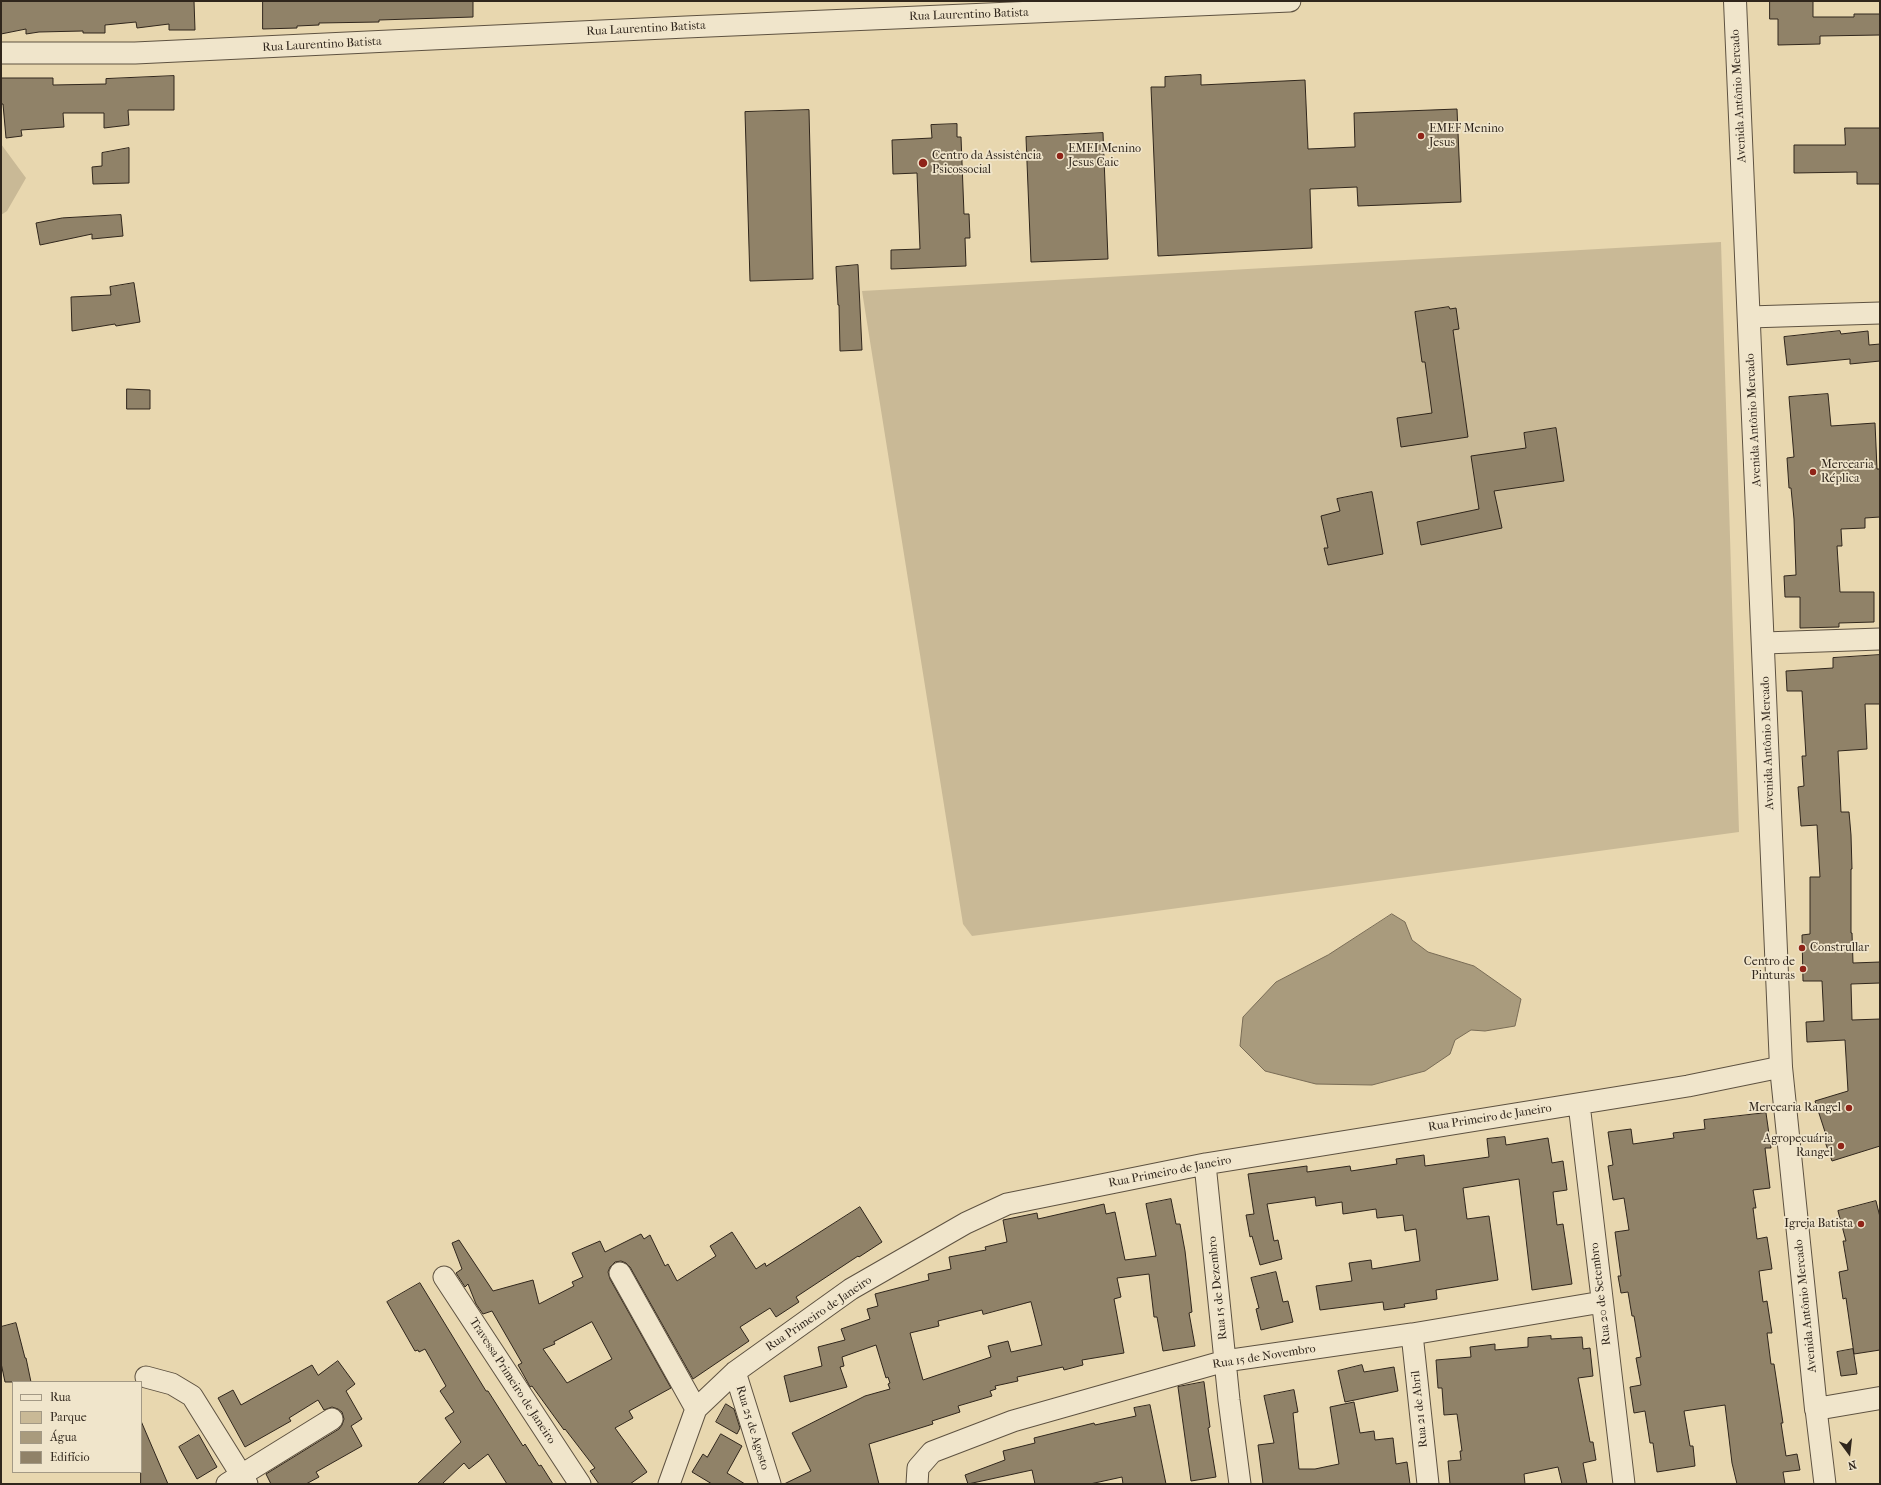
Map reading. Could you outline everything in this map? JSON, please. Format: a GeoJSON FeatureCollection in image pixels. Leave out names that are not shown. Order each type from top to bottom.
{"type":"FeatureCollection","features":[{"type":"Feature","properties":{"kind":"street","name":"Rua Laurentino Batista"},"geometry":{"type":"LineString","coordinates":[[1,53],[143,53],[686,27],[1290,1]]}},
{"type":"Feature","properties":{"kind":"street","name":"Avenida Antônio Mercado"},"geometry":{"type":"LineString","coordinates":[[1735,1],[1764,643],[1781,1067],[1825,1484]]}},
{"type":"Feature","properties":{"kind":"street"},"geometry":{"type":"LineString","coordinates":[[1749,317],[1880,313]]}},
{"type":"Feature","properties":{"kind":"street"},"geometry":{"type":"LineString","coordinates":[[1764,643],[1880,639]]}},
{"type":"Feature","properties":{"kind":"street","name":"Rua Primeiro de Janeiro"},"geometry":{"type":"LineString","coordinates":[[669,1484],[696,1409],[735,1372],[851,1289],[966,1223],[1006,1204],[1205,1164],[1688,1086],[1781,1067]]}},
{"type":"Feature","properties":{"kind":"street","name":"Rua 20 de Setembro"},"geometry":{"type":"LineString","coordinates":[[1579,1104],[1624,1484]]}},
{"type":"Feature","properties":{"kind":"street","name":"Rua 15 de Dezembro"},"geometry":{"type":"LineString","coordinates":[[1205,1164],[1229,1400],[1240,1484]]}},
{"type":"Feature","properties":{"kind":"street"},"geometry":{"type":"LineString","coordinates":[[620,1273],[696,1409]]}},
{"type":"Feature","properties":{"kind":"street","name":"Travessa Primeiro de Janeiro"},"geometry":{"type":"LineString","coordinates":[[444,1277],[580,1484]]}},
{"type":"Feature","properties":{"kind":"street","name":"Rua 15 de Novembro"},"geometry":{"type":"LineString","coordinates":[[918,1476],[932,1452],[1013,1421],[1225,1361],[1412,1334],[1602,1302]]}},
{"type":"Feature","properties":{"kind":"street","name":"Rua 21 de Abril"},"geometry":{"type":"LineString","coordinates":[[1412,1334],[1428,1484]]}},
{"type":"Feature","properties":{"kind":"street","name":"Rua 25 de Agosto"},"geometry":{"type":"LineString","coordinates":[[735,1372],[770,1484]]}},
{"type":"Feature","properties":{"kind":"street"},"geometry":{"type":"LineString","coordinates":[[146,1377],[172,1384],[192,1396],[238,1481],[332,1419]]}},
{"type":"Feature","properties":{"kind":"street"},"geometry":{"type":"LineString","coordinates":[[1816,1409],[1880,1398]]}},
{"type":"Feature","properties":{"kind":"green space"},"geometry":{"type":"Polygon","coordinates":[[[1,144],[26,178],[7,211],[1,215],[1,144]]]}},
{"type":"Feature","properties":{"kind":"green space"},"geometry":{"type":"Polygon","coordinates":[[[1721,242],[1739,832],[972,936],[963,924],[862,291],[1721,242]]]}},
{"type":"Feature","properties":{"kind":"water"},"geometry":{"type":"Polygon","coordinates":[[[1392,914],[1405,922],[1412,940],[1428,952],[1474,966],[1521,999],[1515,1026],[1485,1031],[1471,1030],[1455,1040],[1450,1054],[1425,1071],[1372,1085],[1316,1084],[1265,1071],[1240,1046],[1243,1017],[1276,982],[1328,955],[1392,914]]]}},
{"type":"Feature","properties":{"kind":"building"},"geometry":{"type":"Polygon","coordinates":[[[1,1],[194,1],[195,30],[169,30],[169,24],[137,28],[136,22],[105,25],[105,33],[83,33],[83,31],[39,32],[26,34],[26,29],[1,34],[1,1]]]}},
{"type":"Feature","properties":{"kind":"building"},"geometry":{"type":"Polygon","coordinates":[[[263,1],[473,1],[473,17],[379,20],[379,22],[319,23],[319,25],[297,26],[297,28],[263,29],[263,1]]]}},
{"type":"Feature","properties":{"kind":"building"},"geometry":{"type":"Polygon","coordinates":[[[1770,1],[1813,1],[1813,17],[1854,17],[1854,14],[1880,14],[1880,35],[1820,36],[1820,44],[1778,45],[1778,19],[1770,19],[1770,1]]]}},
{"type":"Feature","properties":{"kind":"building"},"geometry":{"type":"Polygon","coordinates":[[[1201,75],[1201,85],[1305,80],[1308,149],[1355,147],[1354,113],[1457,109],[1461,202],[1358,206],[1357,187],[1310,189],[1312,248],[1158,256],[1151,87],[1165,87],[1165,77],[1201,75]]]}},
{"type":"Feature","properties":{"kind":"building"},"geometry":{"type":"Polygon","coordinates":[[[174,76],[174,110],[128,110],[129,125],[104,128],[104,113],[63,113],[64,127],[21,130],[22,136],[6,138],[3,104],[1,104],[1,78],[53,78],[53,85],[106,84],[106,79],[174,76]]]}},
{"type":"Feature","properties":{"kind":"building"},"geometry":{"type":"Polygon","coordinates":[[[809,110],[813,279],[750,281],[745,112],[809,110]]]}},
{"type":"Feature","properties":{"kind":"building"},"geometry":{"type":"Polygon","coordinates":[[[957,124],[957,137],[961,137],[964,214],[969,214],[970,238],[965,238],[966,266],[891,269],[891,250],[920,249],[917,173],[893,174],[892,140],[932,138],[931,125],[957,124]]]}},
{"type":"Feature","properties":{"kind":"building"},"geometry":{"type":"Polygon","coordinates":[[[1845,128],[1880,128],[1880,184],[1857,184],[1857,172],[1794,173],[1794,145],[1845,145],[1845,128]]]}},
{"type":"Feature","properties":{"kind":"building"},"geometry":{"type":"Polygon","coordinates":[[[1103,133],[1108,259],[1031,262],[1026,137],[1103,133]]]}},
{"type":"Feature","properties":{"kind":"building"},"geometry":{"type":"Polygon","coordinates":[[[129,148],[129,183],[93,184],[92,167],[102,166],[102,153],[129,148]]]}},
{"type":"Feature","properties":{"kind":"building"},"geometry":{"type":"Polygon","coordinates":[[[121,215],[123,236],[92,239],[92,234],[40,245],[36,223],[62,218],[121,215]]]}},
{"type":"Feature","properties":{"kind":"building"},"geometry":{"type":"Polygon","coordinates":[[[858,265],[862,350],[840,351],[836,267],[858,265]]]}},
{"type":"Feature","properties":{"kind":"building"},"geometry":{"type":"Polygon","coordinates":[[[134,283],[140,322],[116,326],[115,324],[72,331],[71,297],[111,295],[110,287],[134,283]]]}},
{"type":"Feature","properties":{"kind":"building"},"geometry":{"type":"Polygon","coordinates":[[[1449,307],[1450,309],[1456,308],[1459,329],[1453,330],[1468,437],[1401,447],[1397,418],[1432,413],[1425,362],[1422,362],[1415,312],[1449,307]]]}},
{"type":"Feature","properties":{"kind":"building"},"geometry":{"type":"Polygon","coordinates":[[[1840,331],[1841,334],[1868,331],[1869,345],[1880,344],[1880,361],[1850,364],[1850,359],[1787,365],[1784,337],[1840,331]]]}},
{"type":"Feature","properties":{"kind":"building"},"geometry":{"type":"Polygon","coordinates":[[[127,389],[150,390],[150,409],[127,409],[127,389]]]}},
{"type":"Feature","properties":{"kind":"building"},"geometry":{"type":"Polygon","coordinates":[[[1828,394],[1831,426],[1875,423],[1877,469],[1880,469],[1880,517],[1865,518],[1865,528],[1841,529],[1842,546],[1837,546],[1840,592],[1874,592],[1874,622],[1839,623],[1839,627],[1800,628],[1800,597],[1785,597],[1784,576],[1796,575],[1794,519],[1791,488],[1789,488],[1787,458],[1794,457],[1789,397],[1828,394]]]}},
{"type":"Feature","properties":{"kind":"building"},"geometry":{"type":"Polygon","coordinates":[[[1556,428],[1564,481],[1494,491],[1502,528],[1421,545],[1417,522],[1479,509],[1471,456],[1526,448],[1524,433],[1556,428]]]}},
{"type":"Feature","properties":{"kind":"building"},"geometry":{"type":"Polygon","coordinates":[[[1372,492],[1383,554],[1328,565],[1324,548],[1328,548],[1321,516],[1340,511],[1337,499],[1372,492]]]}},
{"type":"Feature","properties":{"kind":"building"},"geometry":{"type":"Polygon","coordinates":[[[1880,655],[1880,704],[1865,704],[1867,749],[1838,751],[1841,812],[1849,812],[1851,835],[1851,933],[1853,963],[1880,962],[1880,983],[1851,984],[1852,1020],[1880,1019],[1880,1146],[1832,1161],[1824,1139],[1827,1138],[1815,1101],[1848,1091],[1845,1040],[1807,1042],[1806,1022],[1824,1021],[1822,981],[1803,981],[1802,935],[1810,934],[1810,877],[1820,877],[1817,825],[1801,826],[1798,787],[1804,786],[1802,756],[1806,756],[1802,691],[1787,691],[1786,671],[1833,668],[1833,658],[1880,655]]]}},
{"type":"Feature","properties":{"kind":"building"},"geometry":{"type":"Polygon","coordinates":[[[1766,1113],[1771,1148],[1765,1148],[1770,1188],[1753,1190],[1756,1208],[1753,1208],[1757,1239],[1767,1237],[1772,1269],[1759,1271],[1763,1302],[1767,1301],[1772,1333],[1767,1333],[1771,1364],[1774,1364],[1783,1423],[1781,1423],[1786,1456],[1797,1454],[1800,1470],[1783,1472],[1785,1484],[1737,1484],[1732,1463],[1725,1405],[1684,1411],[1690,1446],[1693,1446],[1695,1466],[1657,1472],[1653,1443],[1650,1443],[1645,1411],[1634,1413],[1630,1387],[1641,1385],[1636,1358],[1641,1357],[1628,1292],[1621,1293],[1618,1276],[1621,1276],[1615,1232],[1629,1230],[1624,1198],[1613,1200],[1608,1166],[1613,1165],[1608,1132],[1631,1129],[1633,1144],[1674,1138],[1673,1133],[1705,1129],[1704,1120],[1766,1113]]]}},
{"type":"Feature","properties":{"kind":"building"},"geometry":{"type":"Polygon","coordinates":[[[1505,1137],[1506,1145],[1548,1138],[1552,1163],[1563,1161],[1567,1190],[1553,1192],[1557,1225],[1563,1224],[1572,1284],[1532,1290],[1519,1179],[1463,1188],[1467,1219],[1489,1216],[1498,1280],[1436,1290],[1437,1299],[1404,1304],[1405,1307],[1384,1310],[1383,1302],[1320,1310],[1316,1286],[1352,1281],[1349,1263],[1371,1260],[1372,1269],[1420,1261],[1416,1229],[1405,1231],[1403,1215],[1377,1218],[1376,1209],[1343,1214],[1342,1202],[1316,1206],[1315,1197],[1267,1204],[1274,1241],[1278,1240],[1282,1259],[1260,1265],[1252,1236],[1250,1237],[1246,1215],[1254,1214],[1248,1174],[1307,1166],[1307,1172],[1350,1166],[1351,1171],[1397,1164],[1396,1159],[1424,1155],[1425,1166],[1489,1157],[1487,1139],[1505,1137]]]}},
{"type":"Feature","properties":{"kind":"building"},"geometry":{"type":"Polygon","coordinates":[[[1171,1199],[1176,1224],[1180,1224],[1185,1251],[1192,1312],[1189,1313],[1195,1346],[1163,1351],[1157,1317],[1154,1317],[1149,1274],[1117,1278],[1121,1297],[1114,1299],[1124,1353],[1082,1360],[1083,1365],[1064,1370],[1063,1367],[1017,1377],[1018,1381],[995,1386],[996,1389],[990,1391],[992,1396],[958,1406],[960,1412],[932,1421],[933,1424],[869,1444],[879,1484],[784,1484],[811,1471],[792,1433],[865,1396],[890,1389],[888,1384],[890,1383],[888,1377],[886,1378],[876,1345],[842,1357],[844,1366],[840,1367],[847,1387],[790,1402],[784,1376],[822,1366],[818,1347],[845,1340],[841,1329],[870,1319],[867,1309],[878,1306],[875,1294],[929,1280],[928,1274],[951,1269],[949,1257],[986,1250],[985,1247],[1007,1242],[1003,1220],[1037,1213],[1038,1219],[1104,1204],[1106,1214],[1115,1212],[1125,1260],[1156,1256],[1146,1204],[1171,1199]],[[1031,1302],[983,1314],[982,1310],[938,1321],[939,1326],[910,1333],[923,1380],[991,1357],[988,1346],[1008,1341],[1011,1352],[1042,1345],[1031,1302]]]}},
{"type":"Feature","properties":{"kind":"building"},"geometry":{"type":"Polygon","coordinates":[[[1876,1201],[1880,1217],[1880,1350],[1854,1354],[1846,1298],[1843,1299],[1839,1272],[1848,1270],[1843,1241],[1846,1241],[1838,1211],[1876,1201]]]}},
{"type":"Feature","properties":{"kind":"building"},"geometry":{"type":"Polygon","coordinates":[[[860,1207],[882,1242],[796,1297],[799,1302],[776,1317],[770,1308],[740,1327],[749,1341],[693,1379],[630,1267],[621,1261],[615,1262],[610,1267],[608,1272],[610,1279],[671,1388],[629,1411],[633,1418],[615,1428],[647,1472],[630,1484],[599,1484],[590,1471],[595,1468],[565,1429],[564,1430],[532,1386],[530,1387],[518,1365],[522,1363],[492,1311],[483,1314],[476,1304],[468,1284],[465,1287],[456,1273],[462,1269],[452,1243],[459,1240],[493,1291],[533,1280],[539,1304],[574,1286],[572,1282],[583,1277],[572,1253],[600,1241],[605,1252],[641,1234],[644,1239],[650,1235],[665,1266],[668,1264],[677,1281],[716,1256],[710,1246],[732,1232],[756,1269],[765,1263],[766,1266],[860,1207]],[[592,1322],[554,1342],[555,1344],[543,1349],[567,1383],[612,1359],[592,1322]]]}},
{"type":"Feature","properties":{"kind":"building"},"geometry":{"type":"Polygon","coordinates":[[[1276,1272],[1283,1302],[1288,1301],[1293,1322],[1261,1330],[1256,1309],[1259,1308],[1251,1278],[1276,1272]]]}},
{"type":"Feature","properties":{"kind":"building"},"geometry":{"type":"Polygon","coordinates":[[[420,1283],[486,1391],[488,1391],[523,1446],[525,1444],[553,1484],[507,1484],[488,1454],[469,1469],[464,1463],[442,1484],[417,1484],[461,1442],[445,1418],[454,1412],[440,1391],[446,1386],[425,1349],[419,1352],[418,1350],[415,1351],[387,1302],[420,1283]]]}},
{"type":"Feature","properties":{"kind":"building"},"geometry":{"type":"Polygon","coordinates":[[[16,1323],[31,1381],[5,1382],[1,1363],[1,1327],[16,1323]]]}},
{"type":"Feature","properties":{"kind":"building"},"geometry":{"type":"Polygon","coordinates":[[[1551,1336],[1551,1339],[1582,1337],[1583,1349],[1590,1348],[1593,1376],[1578,1378],[1590,1442],[1593,1442],[1596,1460],[1583,1463],[1587,1484],[1562,1484],[1558,1467],[1524,1474],[1525,1484],[1450,1484],[1448,1461],[1461,1460],[1460,1451],[1462,1451],[1457,1414],[1444,1415],[1442,1388],[1438,1388],[1436,1360],[1471,1357],[1470,1347],[1495,1344],[1495,1350],[1528,1347],[1528,1338],[1551,1336]]]}},
{"type":"Feature","properties":{"kind":"building"},"geometry":{"type":"Polygon","coordinates":[[[1853,1349],[1857,1374],[1841,1376],[1837,1352],[1853,1349]]]}},
{"type":"Feature","properties":{"kind":"building"},"geometry":{"type":"Polygon","coordinates":[[[338,1361],[355,1384],[346,1391],[362,1419],[351,1426],[362,1446],[316,1472],[319,1477],[306,1484],[271,1484],[266,1474],[339,1429],[344,1419],[342,1412],[332,1407],[324,1410],[318,1400],[289,1418],[291,1421],[245,1447],[218,1398],[233,1390],[241,1405],[312,1365],[318,1375],[338,1361]]]}},
{"type":"Feature","properties":{"kind":"building"},"geometry":{"type":"Polygon","coordinates":[[[1362,1365],[1364,1372],[1394,1367],[1398,1391],[1345,1402],[1338,1371],[1362,1365]]]}},
{"type":"Feature","properties":{"kind":"building"},"geometry":{"type":"Polygon","coordinates":[[[1204,1382],[1210,1427],[1208,1428],[1216,1477],[1191,1481],[1178,1387],[1204,1382]]]}},
{"type":"Feature","properties":{"kind":"building"},"geometry":{"type":"Polygon","coordinates":[[[1294,1390],[1298,1412],[1293,1413],[1299,1469],[1315,1469],[1339,1464],[1330,1407],[1354,1402],[1360,1433],[1374,1431],[1375,1440],[1393,1438],[1396,1464],[1407,1462],[1410,1484],[1263,1484],[1258,1445],[1274,1443],[1264,1396],[1294,1390]]]}},
{"type":"Feature","properties":{"kind":"building"},"geometry":{"type":"Polygon","coordinates":[[[726,1404],[734,1409],[740,1428],[737,1434],[716,1422],[726,1404]]]}},
{"type":"Feature","properties":{"kind":"building"},"geometry":{"type":"Polygon","coordinates":[[[1150,1405],[1166,1484],[1123,1484],[1122,1477],[1090,1484],[1035,1484],[1032,1470],[968,1484],[965,1475],[1005,1460],[1003,1451],[1035,1443],[1034,1438],[1094,1423],[1095,1425],[1136,1416],[1134,1408],[1150,1405]]]}},
{"type":"Feature","properties":{"kind":"building"},"geometry":{"type":"Polygon","coordinates":[[[142,1423],[168,1484],[141,1484],[142,1473],[142,1423]]]}},
{"type":"Feature","properties":{"kind":"building"},"geometry":{"type":"Polygon","coordinates":[[[721,1434],[742,1446],[727,1473],[745,1484],[712,1484],[692,1472],[703,1454],[707,1457],[721,1434]]]}},
{"type":"Feature","properties":{"kind":"building"},"geometry":{"type":"Polygon","coordinates":[[[199,1435],[217,1467],[197,1479],[179,1447],[199,1435]]]}},
{"type":"Feature","properties":{"kind":"place","name":"EMEF Menino Jesus"},"geometry":{"type":"Point","coordinates":[1421,136]}},
{"type":"Feature","properties":{"kind":"place","name":"EMEI Menino Jesus Caic"},"geometry":{"type":"Point","coordinates":[1060,156]}},
{"type":"Feature","properties":{"kind":"place","name":"Centro da Assistência Psicossocial"},"geometry":{"type":"Point","coordinates":[923,163]}},
{"type":"Feature","properties":{"kind":"place","name":"Mercearia Réplica"},"geometry":{"type":"Point","coordinates":[1813,472]}},
{"type":"Feature","properties":{"kind":"place","name":"Construllar"},"geometry":{"type":"Point","coordinates":[1802,948]}},
{"type":"Feature","properties":{"kind":"place","name":"Centro de Pinturas"},"geometry":{"type":"Point","coordinates":[1803,969]}},
{"type":"Feature","properties":{"kind":"place","name":"Mercearia Rangel"},"geometry":{"type":"Point","coordinates":[1849,1108]}},
{"type":"Feature","properties":{"kind":"place","name":"Agropecuária Rangel"},"geometry":{"type":"Point","coordinates":[1841,1146]}},
{"type":"Feature","properties":{"kind":"place","name":"Igreja Batista"},"geometry":{"type":"Point","coordinates":[1861,1224]}}]}
